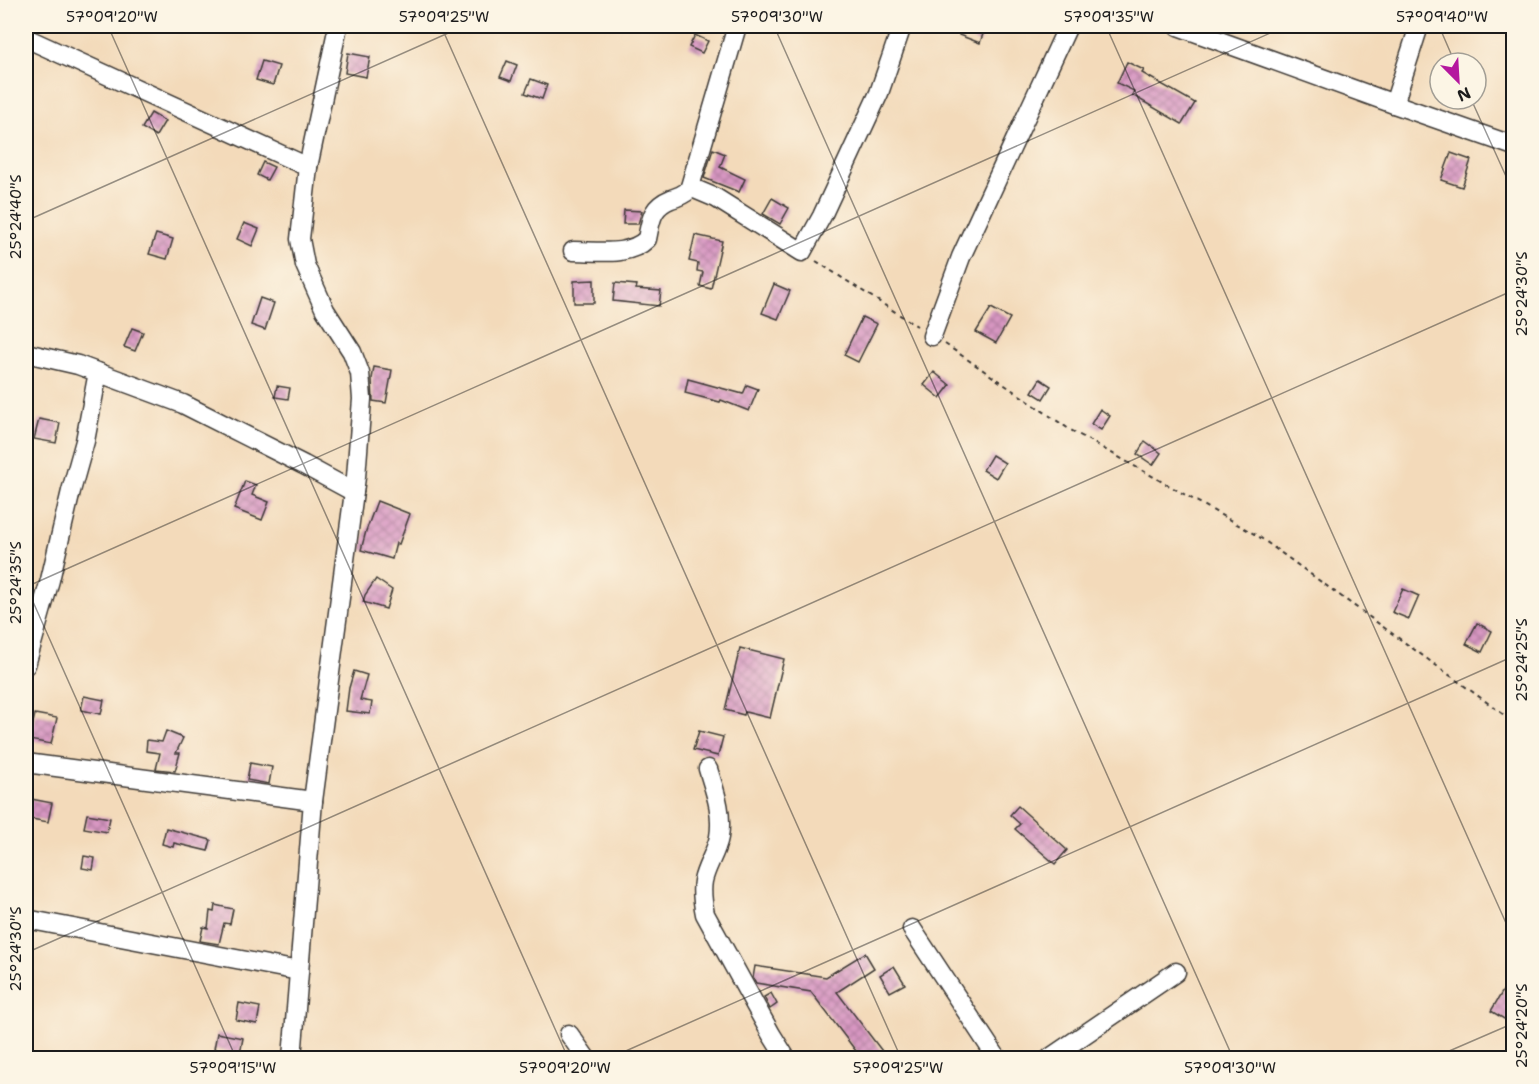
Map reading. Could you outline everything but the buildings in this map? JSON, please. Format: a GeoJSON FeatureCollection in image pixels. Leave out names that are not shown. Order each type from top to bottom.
{"type":"FeatureCollection","features":[{"type":"Feature","properties":{"kind":"street"},"geometry":{"type":"LineString","coordinates":[[292,1059],[313,801],[354,492],[362,399],[360,374],[351,352],[325,310],[305,265],[300,239],[308,167],[338,26]]}},
{"type":"Feature","properties":{"kind":"street"},"geometry":{"type":"LineString","coordinates":[[573,251],[620,251],[636,246],[647,239],[653,212],[660,205],[689,190],[737,26]]}},
{"type":"Feature","properties":{"kind":"street"},"geometry":{"type":"LineString","coordinates":[[690,187],[716,198],[802,252],[822,216],[879,93],[902,26]]}},
{"type":"Feature","properties":{"kind":"street"},"geometry":{"type":"LineString","coordinates":[[932,336],[961,257],[1068,26]]}},
{"type":"Feature","properties":{"kind":"street"},"geometry":{"type":"LineString","coordinates":[[1178,26],[1514,146]]}},
{"type":"Feature","properties":{"kind":"street"},"geometry":{"type":"LineString","coordinates":[[1394,104],[1419,26]]}},
{"type":"Feature","properties":{"kind":"street"},"geometry":{"type":"LineString","coordinates":[[26,38],[308,167]]}},
{"type":"Feature","properties":{"kind":"street"},"geometry":{"type":"LineString","coordinates":[[26,353],[78,365],[183,404],[354,492]]}},
{"type":"Feature","properties":{"kind":"street"},"geometry":{"type":"LineString","coordinates":[[26,665],[85,441],[98,372]]}},
{"type":"Feature","properties":{"kind":"street"},"geometry":{"type":"LineString","coordinates":[[26,763],[313,801]]}},
{"type":"Feature","properties":{"kind":"street"},"geometry":{"type":"LineString","coordinates":[[708,768],[719,805],[720,825],[714,853],[703,881],[705,914],[786,1059]]}},
{"type":"Feature","properties":{"kind":"street"},"geometry":{"type":"LineString","coordinates":[[26,919],[299,971]]}},
{"type":"Feature","properties":{"kind":"street"},"geometry":{"type":"LineString","coordinates":[[912,929],[997,1059]]}},
{"type":"Feature","properties":{"kind":"street"},"geometry":{"type":"LineString","coordinates":[[1050,1059],[1176,972]]}},
{"type":"Feature","properties":{"kind":"street"},"geometry":{"type":"LineString","coordinates":[[569,1034],[586,1059]]}},
{"type":"Feature","properties":{"kind":"path"},"geometry":{"type":"LineString","coordinates":[[802,252],[976,364],[1069,429],[1258,536],[1514,723]]}}]}
